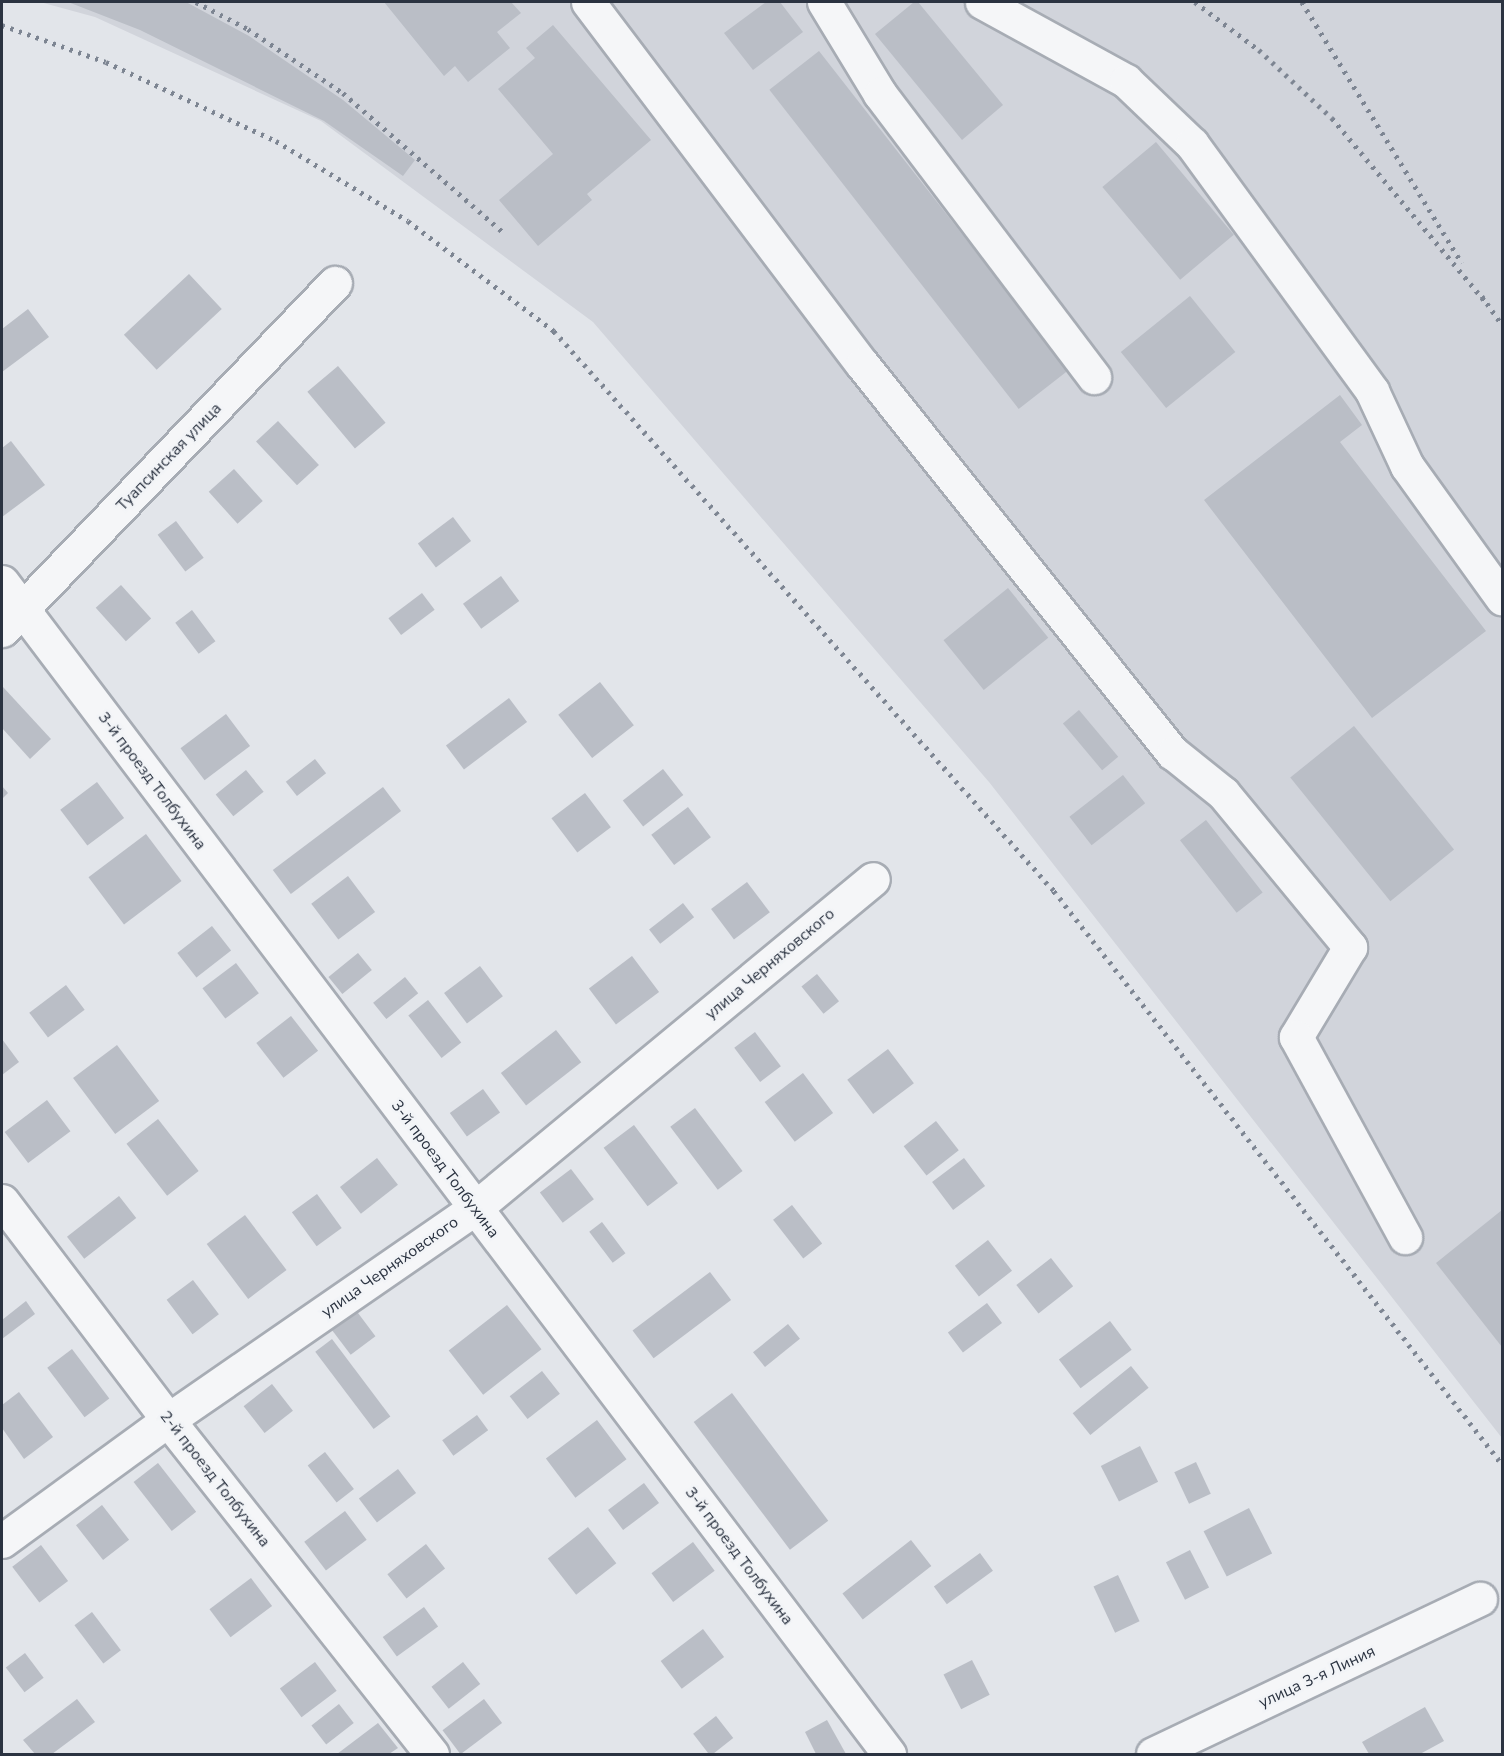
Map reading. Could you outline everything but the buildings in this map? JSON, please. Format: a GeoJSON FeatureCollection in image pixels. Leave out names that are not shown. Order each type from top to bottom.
{"type":"FeatureCollection","features":[{"type":"Feature","properties":{"kind":"street"},"geometry":{"type":"LineString","coordinates":[[588,2],[862,364],[1173,753],[1223,793],[1350,946],[1296,1037],[1405,1237]]}},
{"type":"Feature","properties":{"kind":"street"},"geometry":{"type":"LineString","coordinates":[[824,2],[880,94],[1094,377]]}},
{"type":"Feature","properties":{"kind":"street"},"geometry":{"type":"LineString","coordinates":[[982,2],[1126,81],[1192,144],[1372,391],[1407,466],[1503,598]]}},
{"type":"Feature","properties":{"kind":"street","name":"Туапсинская улица"},"geometry":{"type":"LineString","coordinates":[[12,620],[335,283]]}},
{"type":"Feature","properties":{"kind":"street","name":"3-й проезд Толбухина"},"geometry":{"type":"LineString","coordinates":[[2,582],[12,620],[475,1208],[889,1755]]}},
{"type":"Feature","properties":{"kind":"street","name":"улица Черняховского"},"geometry":{"type":"LineString","coordinates":[[2,1541],[168,1420],[475,1208],[873,879]]}},
{"type":"Feature","properties":{"kind":"street","name":"2-й проезд Толбухина"},"geometry":{"type":"LineString","coordinates":[[2,1200],[168,1420],[432,1755]]}},
{"type":"Feature","properties":{"kind":"street","name":"улица 3-я Линия"},"geometry":{"type":"LineString","coordinates":[[1153,1755],[1480,1599]]}},
{"type":"Feature","properties":{"kind":"shaded area"},"geometry":{"type":"Polygon","coordinates":[[[40,2],[1502,2],[1502,1438],[989,782],[593,322],[321,121],[95,17],[40,2]]]}},
{"type":"Feature","properties":{"kind":"railway"},"geometry":{"type":"LineString","coordinates":[[196,2],[248,29],[343,93],[502,231]]}},
{"type":"Feature","properties":{"kind":"railway"},"geometry":{"type":"LineString","coordinates":[[1195,2],[1259,50],[1332,118],[1486,302]]}},
{"type":"Feature","properties":{"kind":"railway"},"geometry":{"type":"LineString","coordinates":[[1302,2],[1462,263]]}},
{"type":"Feature","properties":{"kind":"railway"},"geometry":{"type":"LineString","coordinates":[[2,25],[106,62],[276,141],[408,221],[554,331],[1054,891],[1502,1464]]}},
{"type":"Feature","properties":{"kind":"railway"},"geometry":{"type":"LineString","coordinates":[[1482,296],[1502,325]]}}]}
